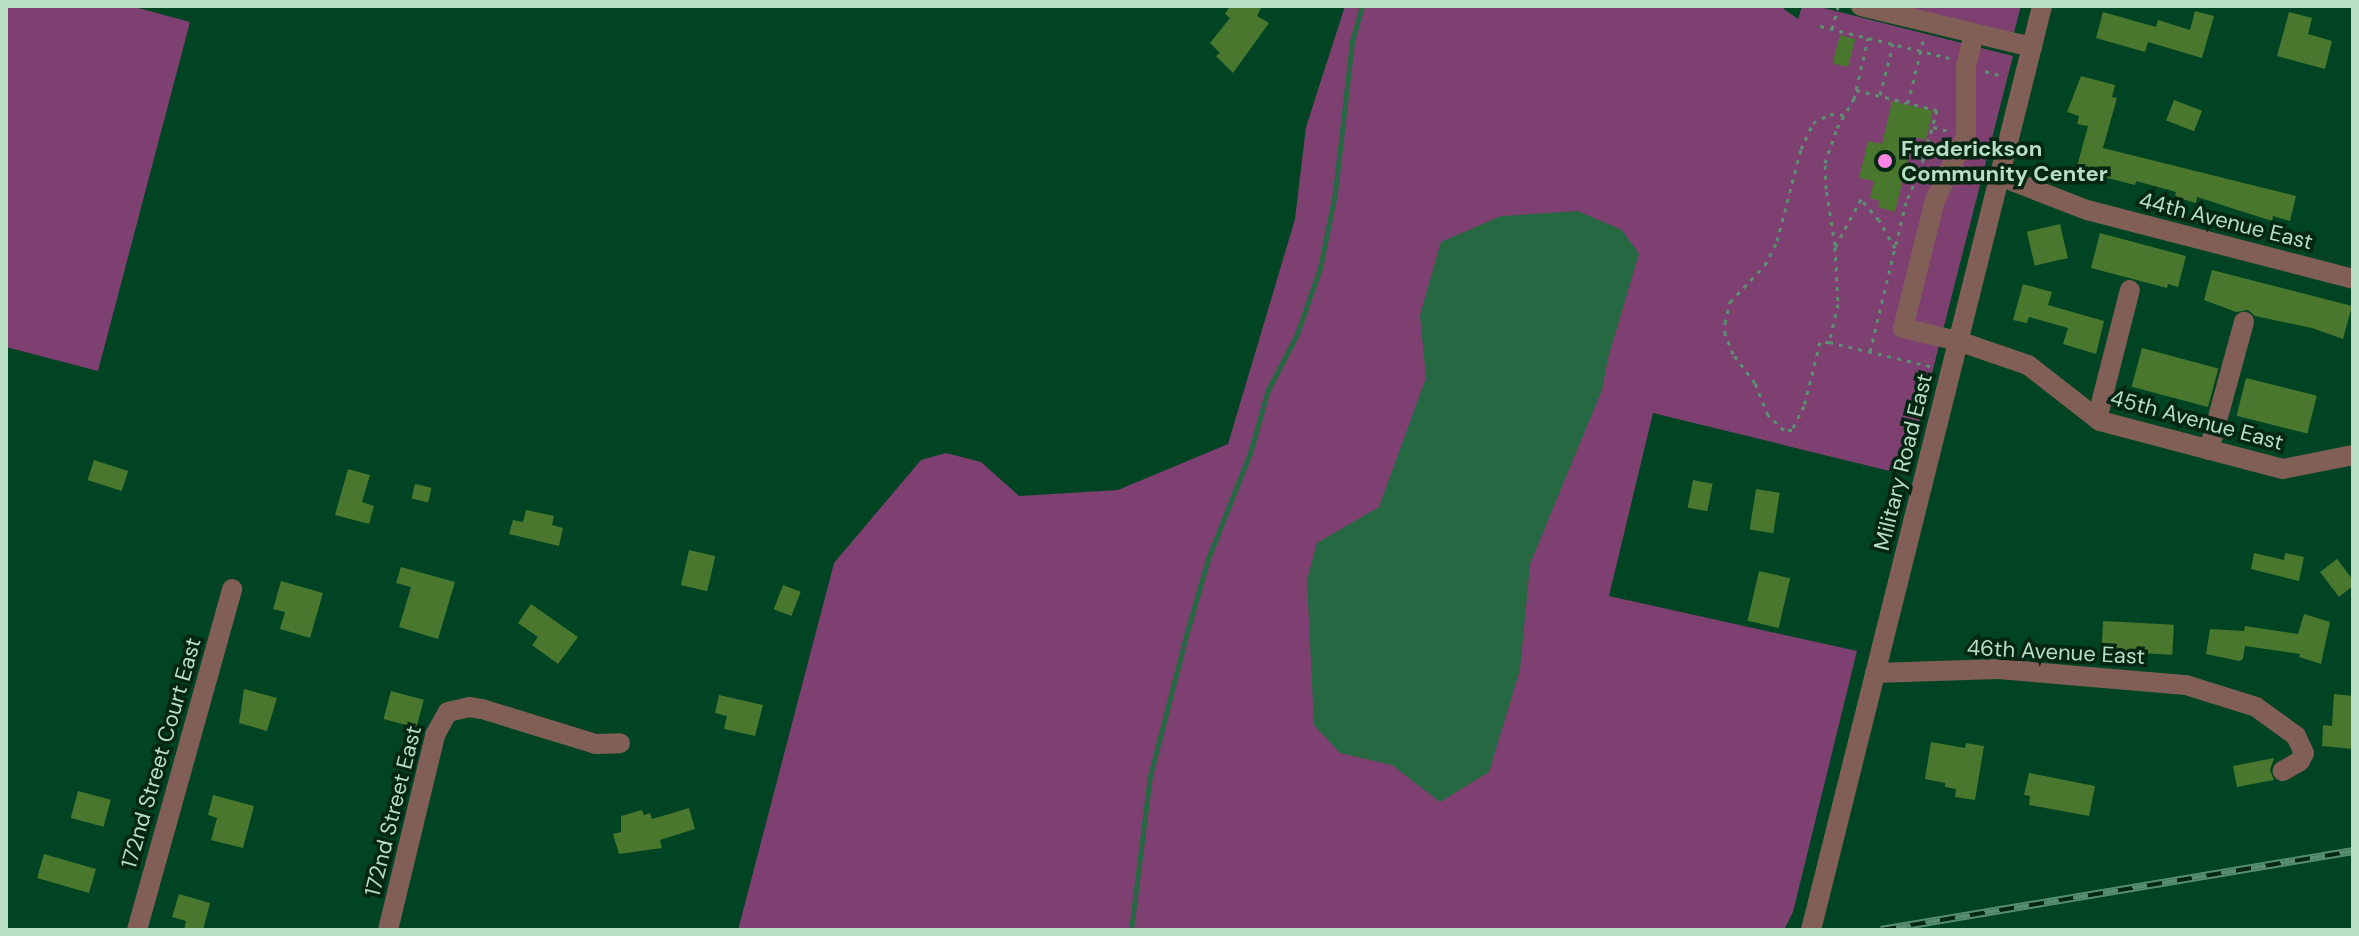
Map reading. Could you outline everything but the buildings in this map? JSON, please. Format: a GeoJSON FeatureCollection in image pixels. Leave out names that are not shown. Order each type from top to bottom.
{"type":"FeatureCollection","features":[{"type":"Feature","properties":{"kind":"street"},"geometry":{"type":"LineString","coordinates":[[1861,6],[1908,11],[1974,34],[2032,47]]}},
{"type":"Feature","properties":{"kind":"street","name":"Military Road East"},"geometry":{"type":"LineString","coordinates":[[1811,930],[1997,175],[2042,6]]}},
{"type":"Feature","properties":{"kind":"street","name":"45th Avenue East"},"geometry":{"type":"LineString","coordinates":[[1974,34],[1966,65],[1966,136],[1935,200],[1903,328],[1958,341],[2028,365],[2097,419],[2283,469],[2351,456]]}},
{"type":"Feature","properties":{"kind":"street","name":"44th Avenue East"},"geometry":{"type":"LineString","coordinates":[[1997,175],[2111,217],[2353,279]]}},
{"type":"Feature","properties":{"kind":"street"},"geometry":{"type":"LineString","coordinates":[[2097,419],[2130,290]]}},
{"type":"Feature","properties":{"kind":"street"},"geometry":{"type":"LineString","coordinates":[[2209,450],[2244,322]]}},
{"type":"Feature","properties":{"kind":"street","name":"172nd Street Court East"},"geometry":{"type":"LineString","coordinates":[[137,930],[232,589]]}},
{"type":"Feature","properties":{"kind":"street","name":"46th Avenue East"},"geometry":{"type":"LineString","coordinates":[[1875,673],[1998,669],[2186,685],[2256,707],[2296,736],[2304,753],[2294,768],[2283,771]]}},
{"type":"Feature","properties":{"kind":"street","name":"172nd Street East"},"geometry":{"type":"LineString","coordinates":[[388,930],[435,735],[442,720],[453,709],[482,709],[596,744],[620,743]]}},
{"type":"Feature","properties":{"kind":"path"},"geometry":{"type":"LineString","coordinates":[[1832,29],[1838,6]]}},
{"type":"Feature","properties":{"kind":"path"},"geometry":{"type":"LineString","coordinates":[[1820,26],[1956,60]]}},
{"type":"Feature","properties":{"kind":"path"},"geometry":{"type":"LineString","coordinates":[[1829,342],[1838,304],[1825,163],[1856,90],[1868,38]]}},
{"type":"Feature","properties":{"kind":"path"},"geometry":{"type":"LineString","coordinates":[[1908,103],[1923,41]]}},
{"type":"Feature","properties":{"kind":"path"},"geometry":{"type":"LineString","coordinates":[[1880,96],[1893,44]]}},
{"type":"Feature","properties":{"kind":"path"},"geometry":{"type":"LineString","coordinates":[[1974,68],[1999,75]]}},
{"type":"Feature","properties":{"kind":"path"},"geometry":{"type":"LineString","coordinates":[[1856,90],[1937,110],[1921,167],[1909,193],[1870,352]]}},
{"type":"Feature","properties":{"kind":"path"},"geometry":{"type":"LineString","coordinates":[[1844,115],[1830,114],[1813,123],[1801,149],[1777,241],[1765,265],[1730,302],[1725,334],[1733,354],[1755,383],[1768,415],[1784,430],[1792,430],[1804,406],[1820,342],[1930,366]]}},
{"type":"Feature","properties":{"kind":"path"},"geometry":{"type":"LineString","coordinates":[[1933,127],[1956,133]]}},
{"type":"Feature","properties":{"kind":"path"},"geometry":{"type":"LineString","coordinates":[[1835,247],[1861,199],[1879,220],[1895,248]]}},
{"type":"Feature","properties":{"kind":"shaded area"},"geometry":{"type":"Polygon","coordinates":[[[6,6],[131,6],[190,22],[98,371],[6,347],[6,6]]]}},
{"type":"Feature","properties":{"kind":"shaded area"},"geometry":{"type":"Polygon","coordinates":[[[1345,6],[1780,6],[1798,19],[1802,6],[1816,6],[2013,56],[1906,475],[1653,413],[1609,596],[1857,651],[1793,912],[1784,930],[738,930],[834,563],[921,460],[946,453],[981,462],[1019,496],[1118,490],[1228,444],[1295,219],[1306,127],[1345,6]]]}},
{"type":"Feature","properties":{"kind":"shaded area"},"geometry":{"type":"Polygon","coordinates":[[[1887,6],[2021,6],[2013,36],[1887,6]]]}},
{"type":"Feature","properties":{"kind":"shaded area"},"geometry":{"type":"Polygon","coordinates":[[[1578,211],[1622,230],[1639,254],[1608,358],[1602,390],[1530,564],[1520,670],[1489,772],[1440,802],[1392,765],[1340,753],[1314,725],[1307,580],[1317,543],[1379,507],[1426,378],[1420,315],[1441,242],[1501,216],[1578,211]]]}},
{"type":"Feature","properties":{"kind":"waterway"},"geometry":{"type":"LineString","coordinates":[[1131,930],[1150,776],[1187,632],[1208,559],[1250,453],[1268,390],[1297,334],[1320,268],[1335,193],[1352,41],[1362,6]]}},
{"type":"Feature","properties":{"kind":"railway"},"geometry":{"type":"LineString","coordinates":[[1881,930],[2353,851]]}},
{"type":"Feature","properties":{"kind":"place","name":"Frederickson Community Center"},"geometry":{"type":"Point","coordinates":[1885,161]}}]}
